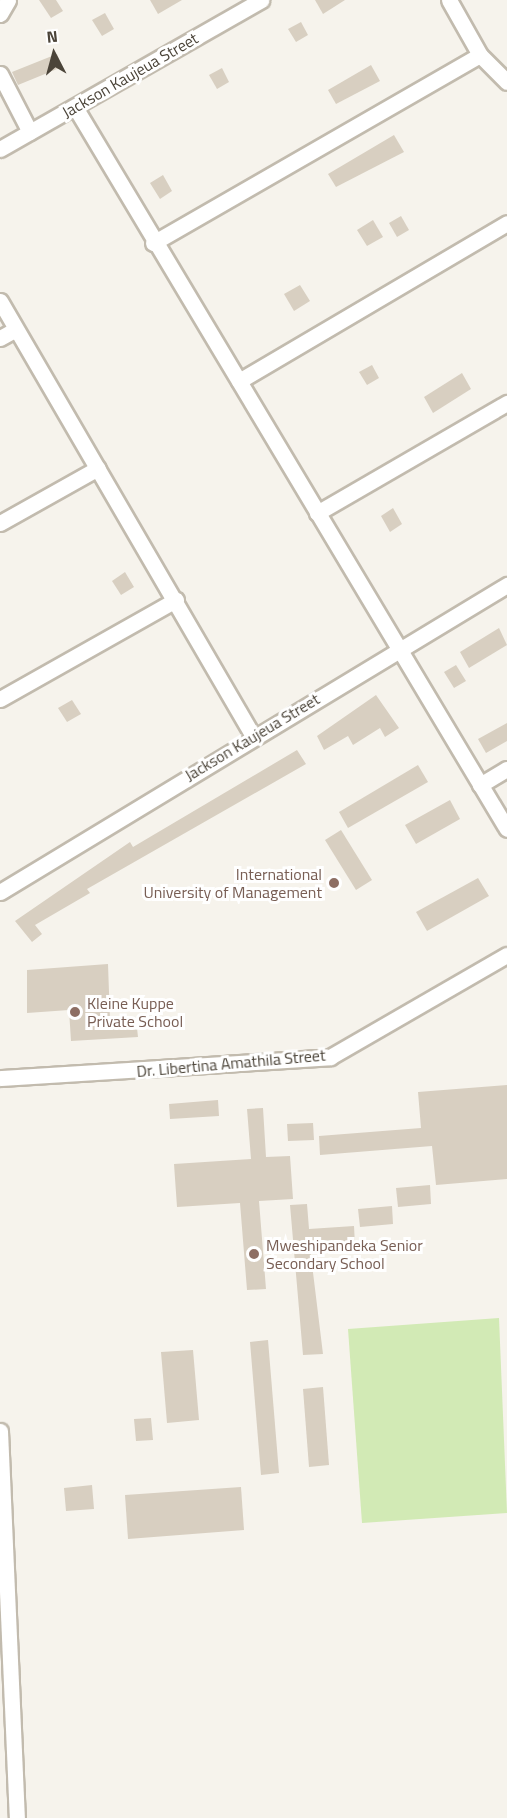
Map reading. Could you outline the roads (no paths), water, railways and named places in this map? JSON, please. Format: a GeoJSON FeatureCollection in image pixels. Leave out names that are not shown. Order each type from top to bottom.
{"type":"FeatureCollection","features":[{"type":"Feature","properties":{"kind":"street"},"geometry":{"type":"LineString","coordinates":[[0,14],[8,0]]}},
{"type":"Feature","properties":{"kind":"street","name":"Jackson Kaujeua Street"},"geometry":{"type":"LineString","coordinates":[[0,149],[261,0]]}},
{"type":"Feature","properties":{"kind":"street"},"geometry":{"type":"LineString","coordinates":[[449,0],[480,55],[507,82]]}},
{"type":"Feature","properties":{"kind":"street"},"geometry":{"type":"LineString","coordinates":[[153,243],[480,55]]}},
{"type":"Feature","properties":{"kind":"street"},"geometry":{"type":"LineString","coordinates":[[0,74],[30,132]]}},
{"type":"Feature","properties":{"kind":"street"},"geometry":{"type":"LineString","coordinates":[[75,106],[153,243],[239,381],[397,649],[507,829]]}},
{"type":"Feature","properties":{"kind":"street"},"geometry":{"type":"LineString","coordinates":[[239,381],[507,223]]}},
{"type":"Feature","properties":{"kind":"street"},"geometry":{"type":"LineString","coordinates":[[0,301],[176,600],[253,736]]}},
{"type":"Feature","properties":{"kind":"street"},"geometry":{"type":"LineString","coordinates":[[0,338],[16,329]]}},
{"type":"Feature","properties":{"kind":"street"},"geometry":{"type":"LineString","coordinates":[[317,513],[507,403]]}},
{"type":"Feature","properties":{"kind":"street"},"geometry":{"type":"LineString","coordinates":[[0,523],[98,468]]}},
{"type":"Feature","properties":{"kind":"street","name":"Jackson Kaujeua Street"},"geometry":{"type":"LineString","coordinates":[[0,892],[253,736],[507,585]]}},
{"type":"Feature","properties":{"kind":"street"},"geometry":{"type":"LineString","coordinates":[[0,699],[176,600]]}},
{"type":"Feature","properties":{"kind":"street"},"geometry":{"type":"LineString","coordinates":[[480,785],[507,769]]}},
{"type":"Feature","properties":{"kind":"street","name":"Dr. Libertina Amathila Street"},"geometry":{"type":"LineString","coordinates":[[0,1078],[330,1057],[507,955]]}},
{"type":"Feature","properties":{"kind":"street"},"geometry":{"type":"LineString","coordinates":[[0,1431],[17,1818]]}},
{"type":"Feature","properties":{"kind":"place","name":"International University of Management"},"geometry":{"type":"Point","coordinates":[334,883]}},
{"type":"Feature","properties":{"kind":"place","name":"Kleine Kuppe Private School"},"geometry":{"type":"Point","coordinates":[75,1012]}},
{"type":"Feature","properties":{"kind":"place","name":"Mweshipandeka Senior Secondary School"},"geometry":{"type":"Point","coordinates":[254,1254]}}]}
